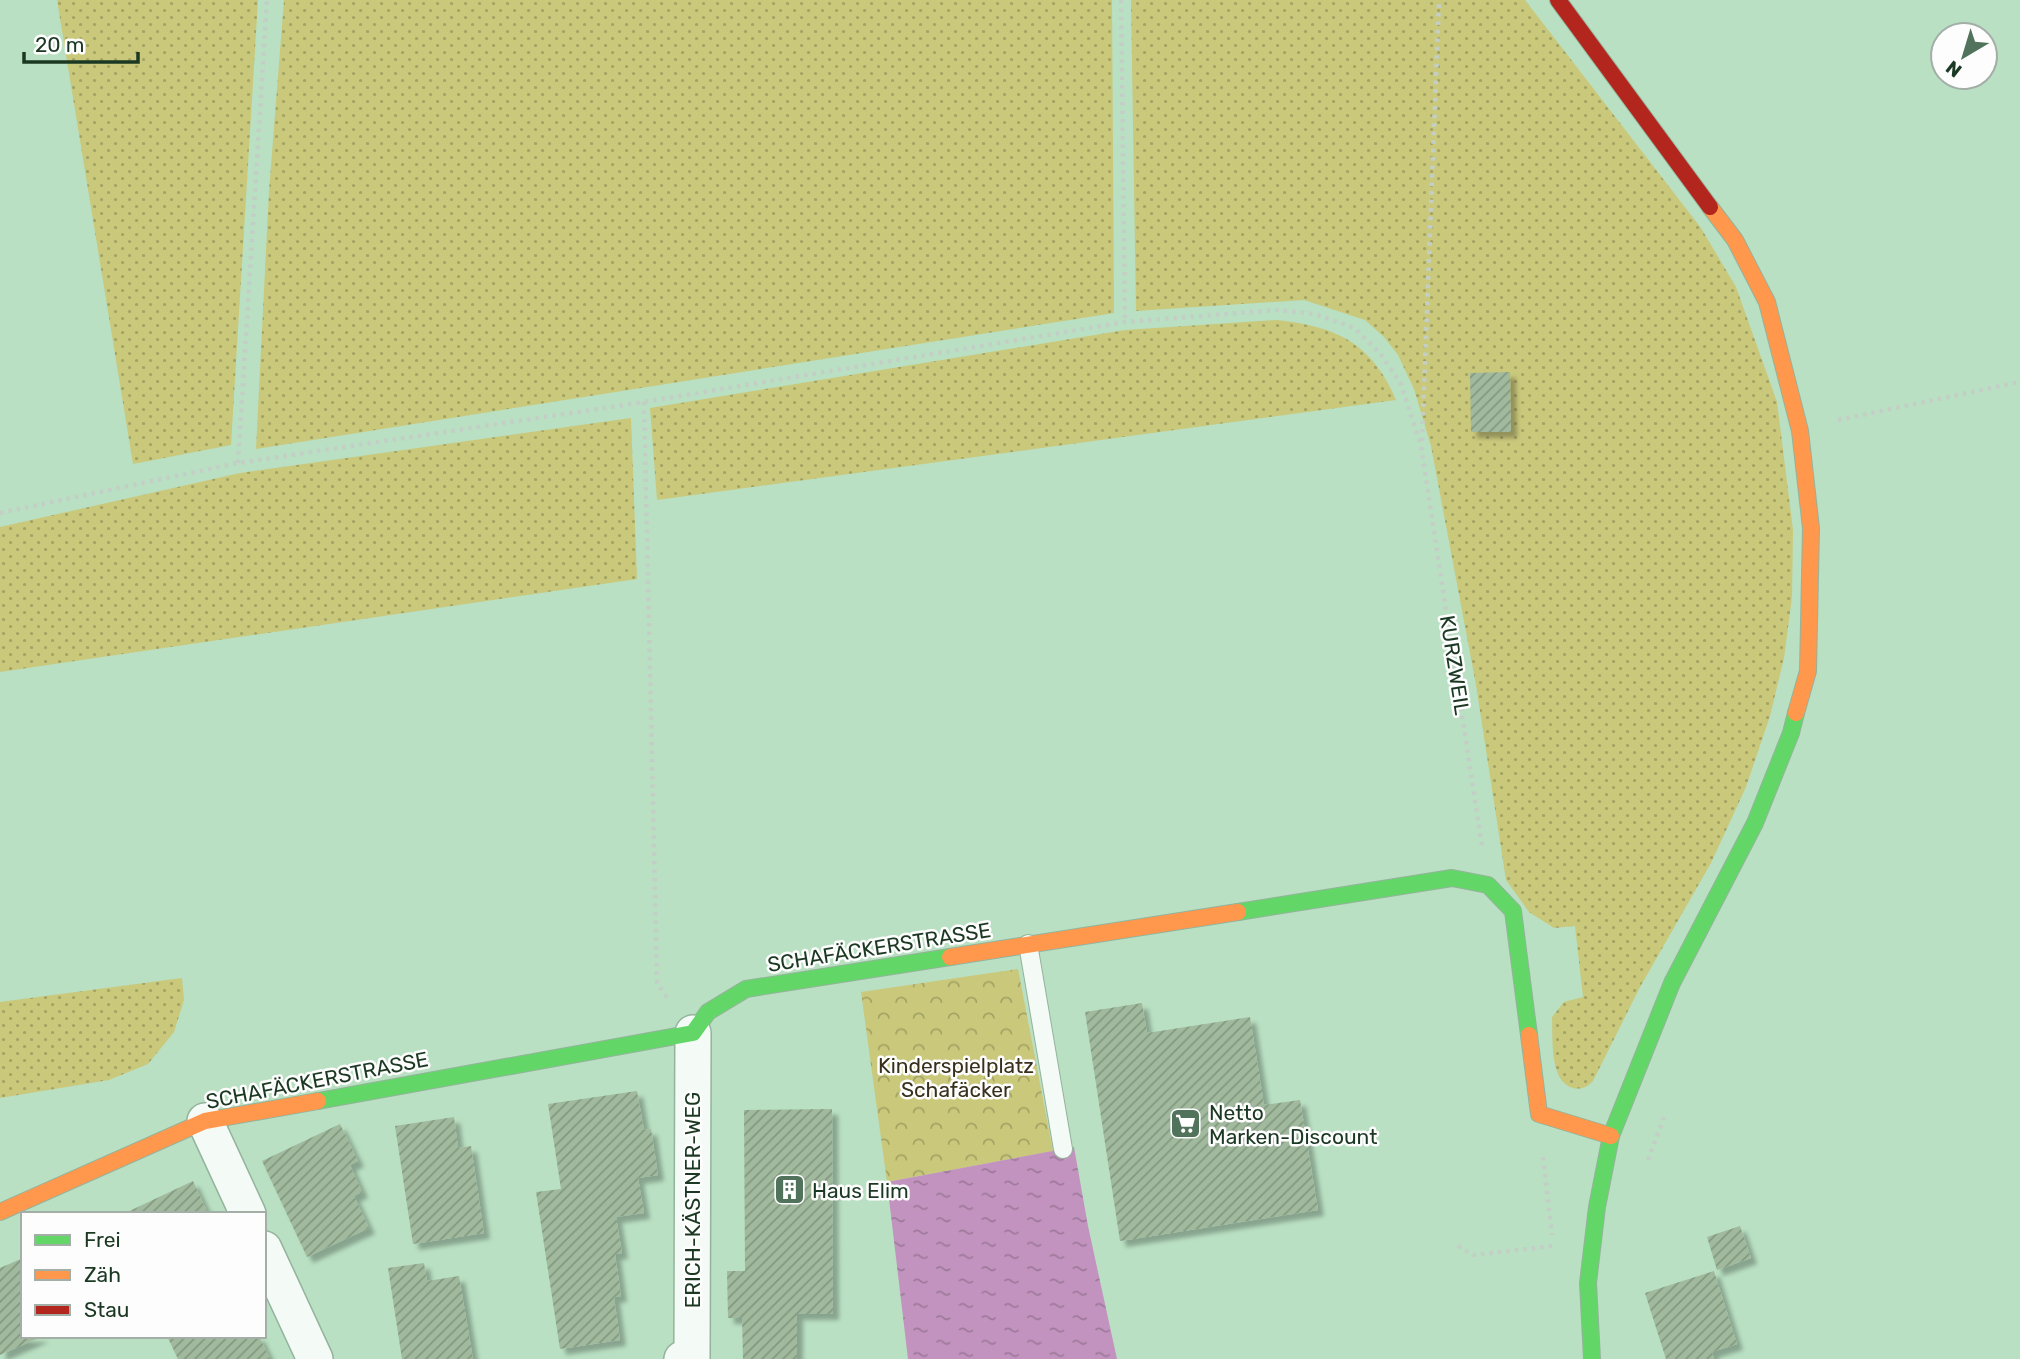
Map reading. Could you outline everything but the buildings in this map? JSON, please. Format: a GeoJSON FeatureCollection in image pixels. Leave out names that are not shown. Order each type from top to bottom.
{"type":"FeatureCollection","features":[{"type":"Feature","properties":{"kind":"street"},"geometry":{"type":"LineString","coordinates":[[1558,0],[1735,240],[1768,302],[1800,431],[1811,528],[1808,671],[1791,733],[1755,823],[1672,983],[1611,1136],[1597,1207],[1588,1283],[1592,1359]]}},
{"type":"Feature","properties":{"kind":"street","name":"SCHAFÄCKERSTRASSE"},"geometry":{"type":"LineString","coordinates":[[0,1212],[205,1121],[693,1033],[697,1023],[721,1000],[746,989],[1452,878],[1488,885]]}},
{"type":"Feature","properties":{"kind":"street"},"geometry":{"type":"LineString","coordinates":[[1488,885],[1513,911],[1539,1114],[1611,1136]]}},
{"type":"Feature","properties":{"kind":"street","name":"ERICH-KÄSTNER-WEG"},"geometry":{"type":"LineString","coordinates":[[682,1359],[692,1357],[693,1033]]}},
{"type":"Feature","properties":{"kind":"street"},"geometry":{"type":"LineString","coordinates":[[205,1121],[247,1212]]}},
{"type":"Feature","properties":{"kind":"street"},"geometry":{"type":"LineString","coordinates":[[266,1253],[315,1359]]}},
{"type":"Feature","properties":{"kind":"lane"},"geometry":{"type":"LineString","coordinates":[[1028,944],[1063,1149]]}},
{"type":"Feature","properties":{"kind":"path"},"geometry":{"type":"LineString","coordinates":[[238,463],[267,0]]}},
{"type":"Feature","properties":{"kind":"path"},"geometry":{"type":"LineString","coordinates":[[1121,0],[1125,322]]}},
{"type":"Feature","properties":{"kind":"path"},"geometry":{"type":"LineString","coordinates":[[1422,446],[1439,0]]}},
{"type":"Feature","properties":{"kind":"path"},"geometry":{"type":"LineString","coordinates":[[0,513],[238,463],[644,402],[1125,322],[1277,310],[1315,314],[1354,328],[1380,353],[1401,383],[1422,446]]}},
{"type":"Feature","properties":{"kind":"path"},"geometry":{"type":"LineString","coordinates":[[1800,431],[1833,421],[2020,382]]}},
{"type":"Feature","properties":{"kind":"path"},"geometry":{"type":"LineString","coordinates":[[644,402],[657,983],[693,1033]]}},
{"type":"Feature","properties":{"kind":"path","name":"KURZWEIL"},"geometry":{"type":"LineString","coordinates":[[1422,446],[1488,885]]}},
{"type":"Feature","properties":{"kind":"path"},"geometry":{"type":"LineString","coordinates":[[1646,1165],[1669,1103]]}},
{"type":"Feature","properties":{"kind":"path"},"geometry":{"type":"LineString","coordinates":[[1539,1114],[1553,1247],[1588,1283]]}},
{"type":"Feature","properties":{"kind":"path"},"geometry":{"type":"LineString","coordinates":[[1458,1246],[1473,1255],[1553,1247]]}},
{"type":"Feature","properties":{"kind":"green space"},"geometry":{"type":"Polygon","coordinates":[[[57,0],[258,0],[231,445],[133,464],[57,0]]]}},
{"type":"Feature","properties":{"kind":"green space"},"geometry":{"type":"Polygon","coordinates":[[[284,0],[1112,0],[1114,313],[256,449],[269,191],[284,0]]]}},
{"type":"Feature","properties":{"kind":"green space"},"geometry":{"type":"Polygon","coordinates":[[[1131,0],[1525,0],[1701,228],[1736,287],[1777,402],[1793,530],[1792,597],[1784,658],[1770,716],[1746,787],[1711,863],[1640,987],[1589,1085],[1579,1089],[1565,1084],[1556,1068],[1553,1047],[1552,1017],[1564,1002],[1583,997],[1575,926],[1554,928],[1529,912],[1506,880],[1476,685],[1431,446],[1414,389],[1398,355],[1384,337],[1365,320],[1304,300],[1136,311],[1131,0]]]}},
{"type":"Feature","properties":{"kind":"green space"},"geometry":{"type":"Polygon","coordinates":[[[1276,320],[1316,327],[1349,340],[1375,364],[1396,400],[657,500],[650,408],[1125,330],[1276,320]]]}},
{"type":"Feature","properties":{"kind":"green space"},"geometry":{"type":"Polygon","coordinates":[[[631,418],[637,579],[0,672],[0,527],[240,473],[631,418]]]}},
{"type":"Feature","properties":{"kind":"green space","name":"Kinderspielplatz Schafäcker"},"geometry":{"type":"Polygon","coordinates":[[[1018,969],[1053,1151],[887,1182],[861,992],[1018,969]]]}},
{"type":"Feature","properties":{"kind":"green space"},"geometry":{"type":"Polygon","coordinates":[[[182,978],[184,1000],[174,1032],[148,1064],[109,1080],[0,1098],[0,1002],[182,978]]]}},
{"type":"Feature","properties":{"kind":"water"},"geometry":{"type":"Polygon","coordinates":[[[1074,1147],[1117,1359],[908,1359],[887,1182],[1074,1147]]]}},
{"type":"Feature","properties":{"kind":"traffic: fast"},"geometry":{"type":"LineString","coordinates":[[1592,1359],[1588,1283],[1597,1207],[1611,1136],[1672,983],[1755,823],[1791,733],[1796,713]]}},
{"type":"Feature","properties":{"kind":"traffic: fast"},"geometry":{"type":"LineString","coordinates":[[1238,912],[1452,878],[1488,885],[1513,911],[1529,1035]]}},
{"type":"Feature","properties":{"kind":"traffic: fast"},"geometry":{"type":"LineString","coordinates":[[318,1101],[693,1033],[708,1012],[746,989],[950,957]]}},
{"type":"Feature","properties":{"kind":"traffic: slow"},"geometry":{"type":"LineString","coordinates":[[1710,207],[1735,240],[1767,302],[1800,431],[1811,528],[1808,671],[1796,713]]}},
{"type":"Feature","properties":{"kind":"traffic: slow"},"geometry":{"type":"LineString","coordinates":[[950,957],[1238,912]]}},
{"type":"Feature","properties":{"kind":"traffic: slow"},"geometry":{"type":"LineString","coordinates":[[1529,1035],[1539,1114],[1611,1136]]}},
{"type":"Feature","properties":{"kind":"traffic: slow"},"geometry":{"type":"LineString","coordinates":[[0,1212],[205,1121],[318,1101]]}},
{"type":"Feature","properties":{"kind":"traffic: jam"},"geometry":{"type":"LineString","coordinates":[[1558,0],[1710,207]]}},
{"type":"Feature","properties":{"kind":"place","name":"Netto Marken-Discount"},"geometry":{"type":"Point","coordinates":[1186,1124]}},
{"type":"Feature","properties":{"kind":"place","name":"Haus Elim"},"geometry":{"type":"Point","coordinates":[789,1190]}}]}
